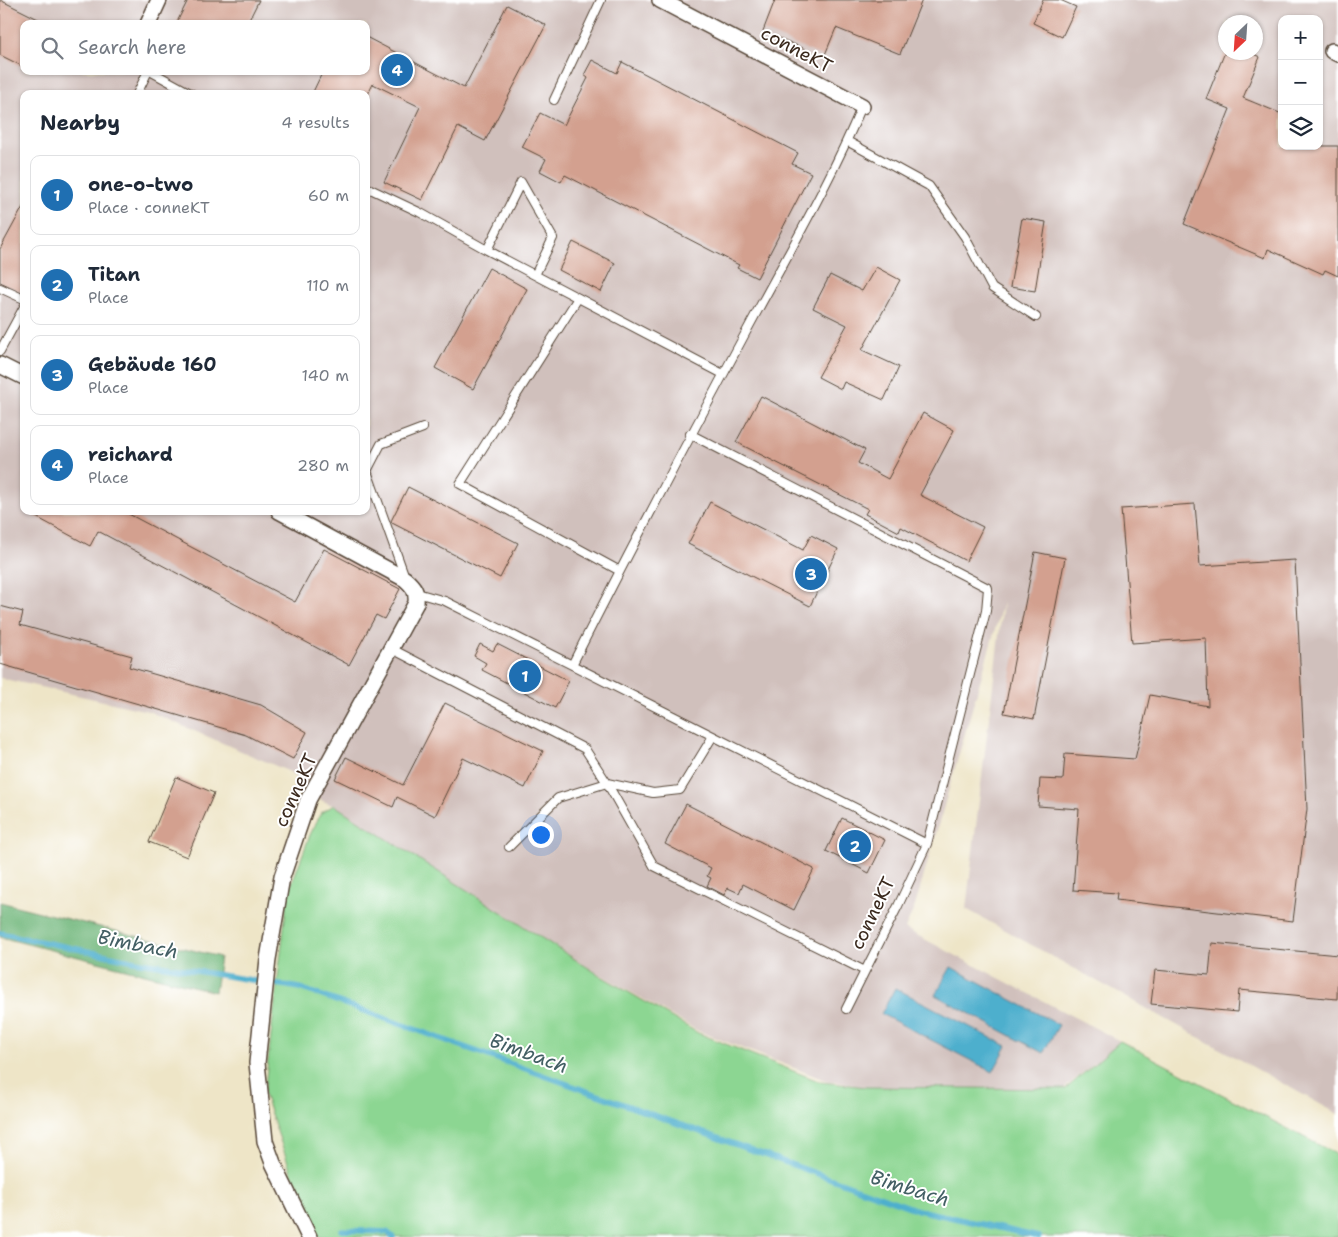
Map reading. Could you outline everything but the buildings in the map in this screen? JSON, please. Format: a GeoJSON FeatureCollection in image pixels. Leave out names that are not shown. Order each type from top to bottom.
{"type":"FeatureCollection","features":[{"type":"Feature","properties":{"kind":"street"},"geometry":{"type":"LineString","coordinates":[[150,20],[159,0]]}},
{"type":"Feature","properties":{"kind":"street","name":"conneKT"},"geometry":{"type":"LineString","coordinates":[[660,0],[862,106]]}},
{"type":"Feature","properties":{"kind":"street"},"geometry":{"type":"LineString","coordinates":[[0,365],[20,375]]}},
{"type":"Feature","properties":{"kind":"street"},"geometry":{"type":"LineString","coordinates":[[286,515],[405,579],[413,586],[417,593]]}},
{"type":"Feature","properties":{"kind":"street","name":"conneKT"},"geometry":{"type":"LineString","coordinates":[[309,1237],[264,1141],[256,1063],[268,959],[282,878],[308,800],[392,649],[416,603],[417,593]]}},
{"type":"Feature","properties":{"kind":"lane"},"geometry":{"type":"LineString","coordinates":[[554,100],[601,0]]}},
{"type":"Feature","properties":{"kind":"lane"},"geometry":{"type":"LineString","coordinates":[[139,90],[147,75]]}},
{"type":"Feature","properties":{"kind":"lane"},"geometry":{"type":"LineString","coordinates":[[156,75],[185,90]]}},
{"type":"Feature","properties":{"kind":"lane"},"geometry":{"type":"LineString","coordinates":[[572,665],[690,434],[848,141],[862,106]]}},
{"type":"Feature","properties":{"kind":"lane"},"geometry":{"type":"LineString","coordinates":[[848,141],[929,186],[965,237],[992,288],[1036,317]]}},
{"type":"Feature","properties":{"kind":"lane"},"geometry":{"type":"LineString","coordinates":[[487,250],[521,182],[553,238],[535,275]]}},
{"type":"Feature","properties":{"kind":"lane"},"geometry":{"type":"LineString","coordinates":[[370,189],[419,212],[487,250],[723,374]]}},
{"type":"Feature","properties":{"kind":"lane"},"geometry":{"type":"LineString","coordinates":[[0,288],[20,298]]}},
{"type":"Feature","properties":{"kind":"lane"},"geometry":{"type":"LineString","coordinates":[[578,298],[460,484],[620,571]]}},
{"type":"Feature","properties":{"kind":"lane"},"geometry":{"type":"LineString","coordinates":[[0,351],[20,314]]}},
{"type":"Feature","properties":{"kind":"lane"},"geometry":{"type":"LineString","coordinates":[[370,465],[381,444],[423,428]]}},
{"type":"Feature","properties":{"kind":"lane","name":"conneKT"},"geometry":{"type":"LineString","coordinates":[[392,649],[585,750],[607,783],[654,866],[865,971],[927,844],[986,611],[988,588],[690,434]]}},
{"type":"Feature","properties":{"kind":"lane"},"geometry":{"type":"LineString","coordinates":[[370,480],[405,579]]}},
{"type":"Feature","properties":{"kind":"lane"},"geometry":{"type":"LineString","coordinates":[[417,593],[445,601],[927,844]]}},
{"type":"Feature","properties":{"kind":"lane"},"geometry":{"type":"LineString","coordinates":[[509,847],[558,798],[607,783],[652,793],[680,790],[713,736]]}},
{"type":"Feature","properties":{"kind":"lane"},"geometry":{"type":"LineString","coordinates":[[846,1009],[865,971]]}},
{"type":"Feature","properties":{"kind":"shaded area"},"geometry":{"type":"Polygon","coordinates":[[[0,0],[1338,0],[1338,1114],[966,909],[1003,602],[915,906],[905,929],[1120,1041],[1064,1089],[866,1087],[825,1080],[698,1031],[596,972],[332,805],[314,797],[290,772],[148,711],[0,678],[0,0]]]}},
{"type":"Feature","properties":{"kind":"green space"},"geometry":{"type":"Polygon","coordinates":[[[334,805],[601,976],[698,1033],[821,1082],[866,1087],[1066,1089],[1120,1041],[1338,1155],[1338,1237],[314,1237],[264,1094],[288,893],[310,835],[321,813],[334,805]]]}},
{"type":"Feature","properties":{"kind":"green space"},"geometry":{"type":"Polygon","coordinates":[[[0,902],[220,957],[215,992],[0,937],[0,902]]]}},
{"type":"Feature","properties":{"kind":"water"},"geometry":{"type":"Polygon","coordinates":[[[951,967],[1059,1025],[1043,1053],[935,995],[951,967]]]}},
{"type":"Feature","properties":{"kind":"water"},"geometry":{"type":"Polygon","coordinates":[[[895,988],[1007,1046],[993,1072],[881,1014],[895,988]]]}},
{"type":"Feature","properties":{"kind":"waterway","name":"Bimbach"},"geometry":{"type":"LineString","coordinates":[[0,933],[135,961],[300,988],[918,1210],[1039,1237]]}},
{"type":"Feature","properties":{"kind":"waterway"},"geometry":{"type":"LineString","coordinates":[[342,1230],[387,1232],[393,1237]]}},
{"type":"Feature","properties":{"kind":"place","name":"reichard"},"geometry":{"type":"Point","coordinates":[397,70]}},
{"type":"Feature","properties":{"kind":"place","name":"Gebäude 160"},"geometry":{"type":"Point","coordinates":[811,574]}},
{"type":"Feature","properties":{"kind":"place","name":"one-o-two"},"geometry":{"type":"Point","coordinates":[525,676]}},
{"type":"Feature","properties":{"kind":"place","name":"Titan"},"geometry":{"type":"Point","coordinates":[855,846]}}]}
